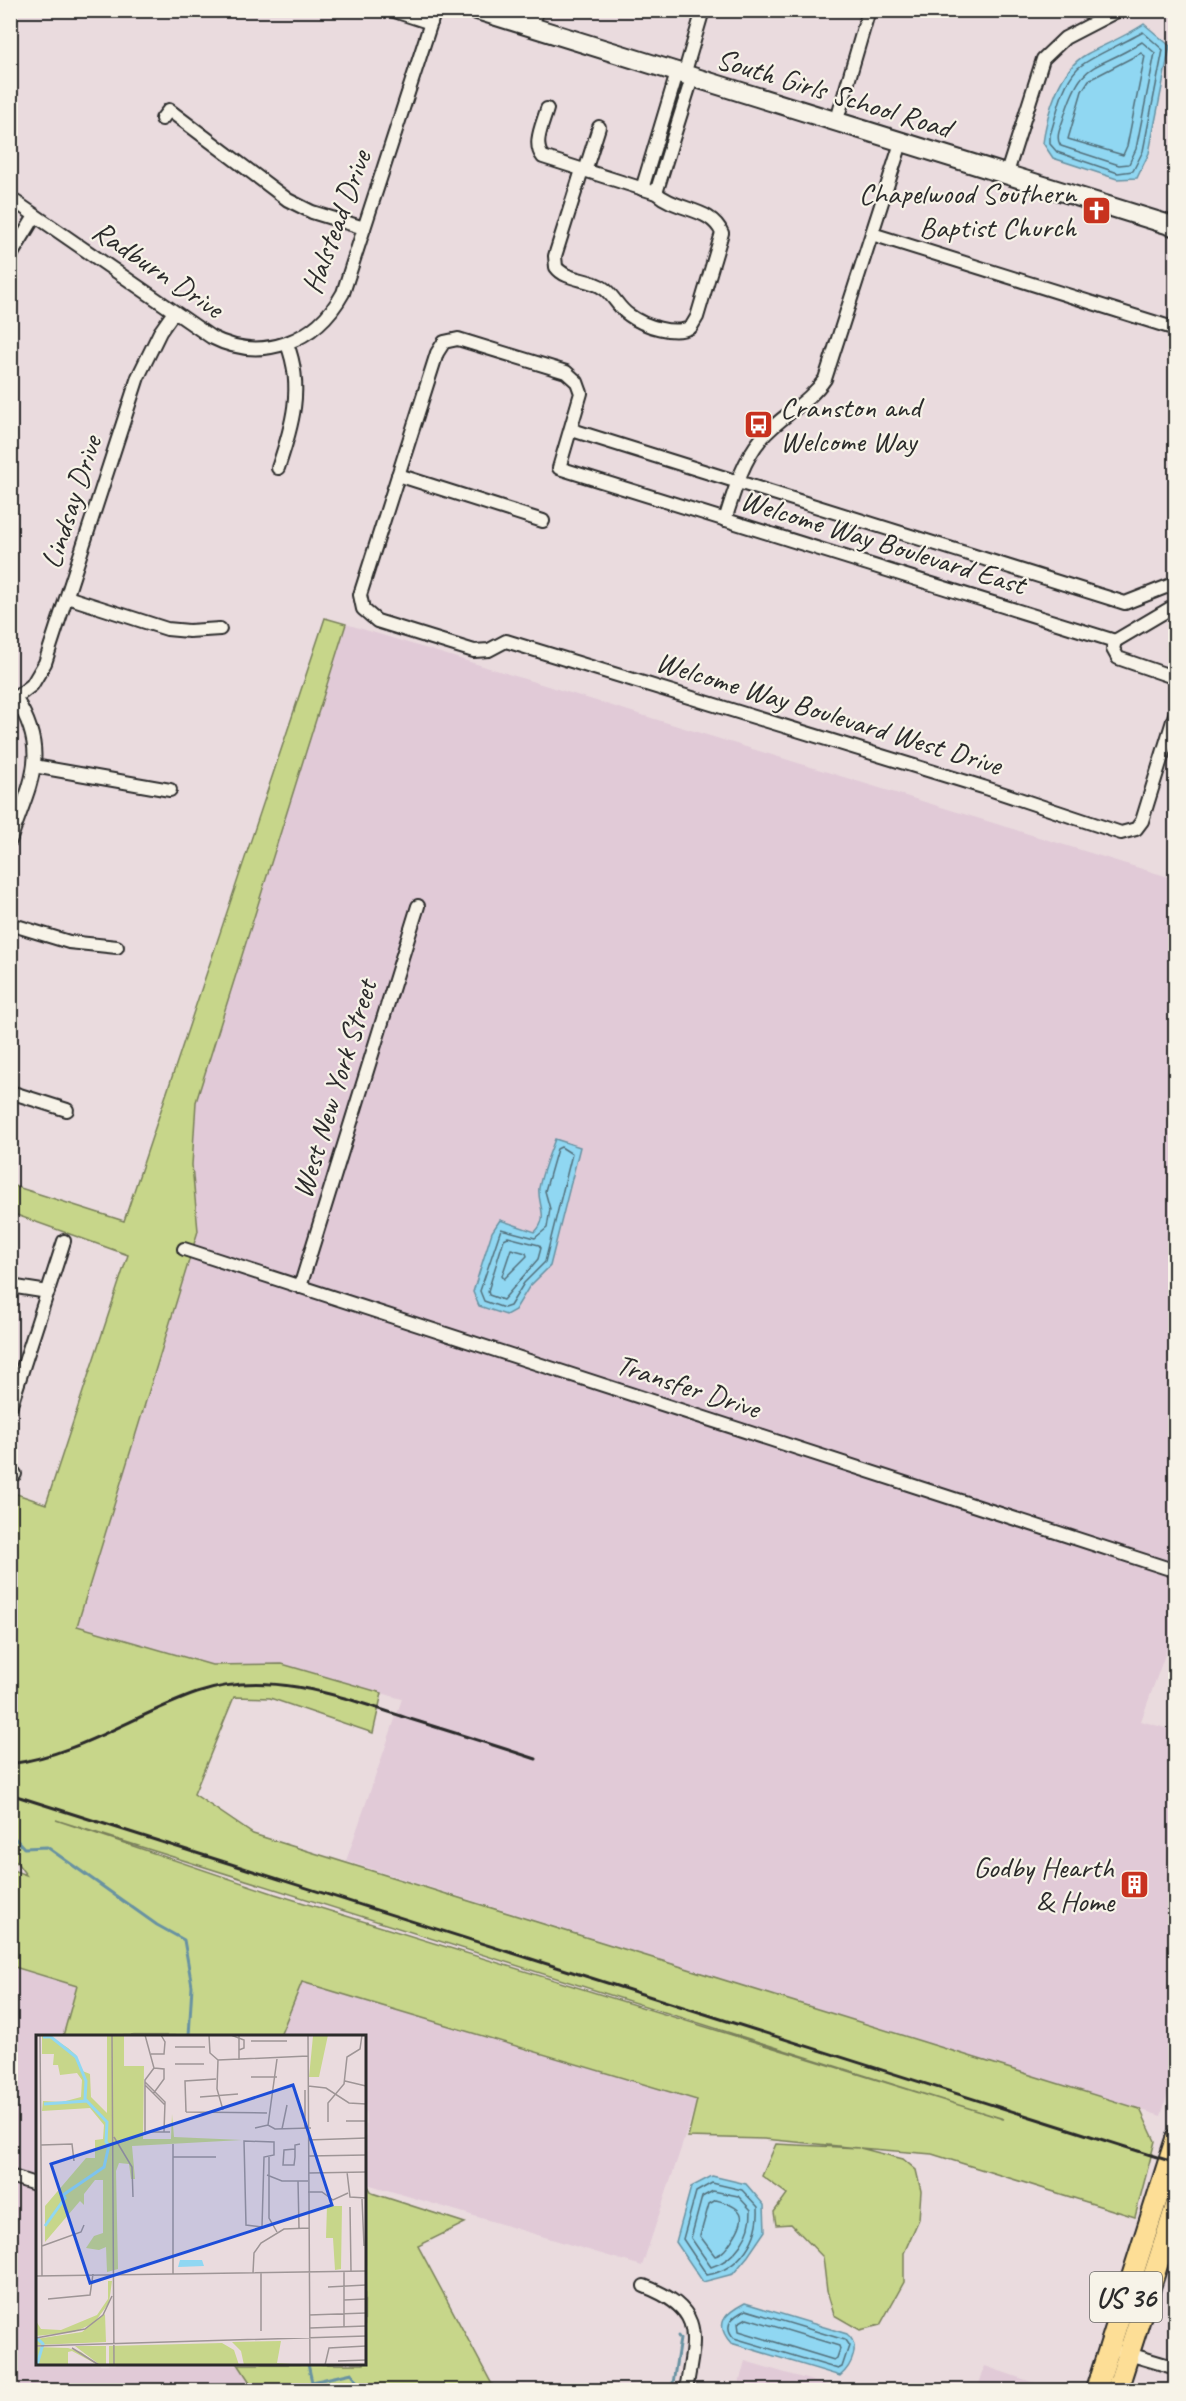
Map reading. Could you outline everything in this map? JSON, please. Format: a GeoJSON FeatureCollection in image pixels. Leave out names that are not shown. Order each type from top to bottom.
{"type":"FeatureCollection","features":[{"type":"Feature","properties":{"kind":"main road","name":"South Girls School Road"},"geometry":{"type":"LineString","coordinates":[[477,10],[535,19],[685,76],[1176,227]]}},
{"type":"Feature","properties":{"kind":"main road","name":"US 36"},"geometry":{"type":"LineString","coordinates":[[1096,2391],[1176,2139]]}},
{"type":"Feature","properties":{"kind":"main road","name":"US 36"},"geometry":{"type":"LineString","coordinates":[[1117,2391],[1176,2206]]}},
{"type":"Feature","properties":{"kind":"street"},"geometry":{"type":"LineString","coordinates":[[391,10],[431,24]]}},
{"type":"Feature","properties":{"kind":"street","name":"Halstead Drive"},"geometry":{"type":"LineString","coordinates":[[287,344],[313,330],[336,305],[343,293],[435,10]]}},
{"type":"Feature","properties":{"kind":"street"},"geometry":{"type":"LineString","coordinates":[[656,193],[703,10]]}},
{"type":"Feature","properties":{"kind":"street"},"geometry":{"type":"LineString","coordinates":[[836,123],[869,10]]}},
{"type":"Feature","properties":{"kind":"street"},"geometry":{"type":"LineString","coordinates":[[1006,176],[1043,59],[1065,38],[1119,10]]}},
{"type":"Feature","properties":{"kind":"street"},"geometry":{"type":"LineString","coordinates":[[642,189],[685,76]]}},
{"type":"Feature","properties":{"kind":"street"},"geometry":{"type":"LineString","coordinates":[[547,109],[538,141],[538,152],[543,157],[584,170],[642,189],[656,193],[667,203],[710,217],[722,233],[697,317],[691,327],[674,332],[629,316],[602,287],[564,274],[556,267],[555,256],[584,170],[599,127]]}},
{"type":"Feature","properties":{"kind":"street"},"geometry":{"type":"LineString","coordinates":[[162,119],[170,110],[288,200],[312,212],[364,228]]}},
{"type":"Feature","properties":{"kind":"street"},"geometry":{"type":"LineString","coordinates":[[725,520],[737,481],[762,438],[815,393],[825,379],[901,143]]}},
{"type":"Feature","properties":{"kind":"street","name":"Radburn Drive"},"geometry":{"type":"LineString","coordinates":[[10,198],[207,335],[234,346],[264,349],[287,344]]}},
{"type":"Feature","properties":{"kind":"street"},"geometry":{"type":"LineString","coordinates":[[10,257],[36,216]]}},
{"type":"Feature","properties":{"kind":"street"},"geometry":{"type":"LineString","coordinates":[[872,234],[1176,329]]}},
{"type":"Feature","properties":{"kind":"street","name":"Lindsay Drive"},"geometry":{"type":"LineString","coordinates":[[10,841],[34,766],[34,735],[13,700],[41,672],[138,377],[160,332],[174,312]]}},
{"type":"Feature","properties":{"kind":"street"},"geometry":{"type":"LineString","coordinates":[[543,522],[398,475],[437,353],[448,340],[461,339],[569,374],[581,390],[572,430],[1125,603],[1176,583]]}},
{"type":"Feature","properties":{"kind":"street"},"geometry":{"type":"LineString","coordinates":[[279,468],[290,433],[296,400],[296,381],[287,344]]}},
{"type":"Feature","properties":{"kind":"street","name":"Welcome Way Boulevard East"},"geometry":{"type":"LineString","coordinates":[[572,430],[560,468],[1114,641]]}},
{"type":"Feature","properties":{"kind":"street","name":"Welcome Way Boulevard West Drive"},"geometry":{"type":"LineString","coordinates":[[398,475],[360,592],[363,609],[379,622],[470,650],[489,650],[506,641],[1121,832],[1136,829],[1142,821],[1176,711]]}},
{"type":"Feature","properties":{"kind":"street"},"geometry":{"type":"LineString","coordinates":[[67,597],[167,629],[189,631],[220,629]]}},
{"type":"Feature","properties":{"kind":"street"},"geometry":{"type":"LineString","coordinates":[[1176,605],[1114,641],[1113,649],[1118,658],[1176,678]]}},
{"type":"Feature","properties":{"kind":"street"},"geometry":{"type":"LineString","coordinates":[[34,766],[170,790]]}},
{"type":"Feature","properties":{"kind":"street","name":"West New York Street"},"geometry":{"type":"LineString","coordinates":[[300,1287],[418,906]]}},
{"type":"Feature","properties":{"kind":"street"},"geometry":{"type":"LineString","coordinates":[[10,924],[69,942],[117,947]]}},
{"type":"Feature","properties":{"kind":"street"},"geometry":{"type":"LineString","coordinates":[[10,1092],[67,1110]]}},
{"type":"Feature","properties":{"kind":"street"},"geometry":{"type":"LineString","coordinates":[[10,1408],[64,1241]]}},
{"type":"Feature","properties":{"kind":"street","name":"Transfer Drive"},"geometry":{"type":"LineString","coordinates":[[184,1250],[1176,1571]]}},
{"type":"Feature","properties":{"kind":"street"},"geometry":{"type":"LineString","coordinates":[[10,1286],[48,1292]]}},
{"type":"Feature","properties":{"kind":"street"},"geometry":{"type":"LineString","coordinates":[[10,2176],[36,2184]]}},
{"type":"Feature","properties":{"kind":"street"},"geometry":{"type":"LineString","coordinates":[[644,2286],[667,2297],[691,2321],[694,2342],[686,2391]]}},
{"type":"Feature","properties":{"kind":"street"},"geometry":{"type":"LineString","coordinates":[[1110,2348],[1176,2368]]}},
{"type":"Feature","properties":{"kind":"shaded area"},"geometry":{"type":"Polygon","coordinates":[[[346,624],[1175,879],[1176,1624],[1141,1721],[1176,1731],[1176,2067],[1161,2116],[346,1861],[402,1699],[282,1664],[212,1665],[76,1626],[198,1231],[192,1165],[196,1102],[346,624]]]}},
{"type":"Feature","properties":{"kind":"shaded area"},"geometry":{"type":"Polygon","coordinates":[[[10,1967],[77,1986],[63,2035],[36,2035],[36,2365],[239,2365],[255,2390],[11,2390],[10,1967]]]}},
{"type":"Feature","properties":{"kind":"shaded area"},"geometry":{"type":"Polygon","coordinates":[[[301,1982],[697,2100],[642,2266],[367,2184],[366,2035],[280,2035],[301,1982]]]}},
{"type":"Feature","properties":{"kind":"shaded area"},"geometry":{"type":"Polygon","coordinates":[[[745,2361],[843,2390],[737,2390],[745,2361]]]}},
{"type":"Feature","properties":{"kind":"shaded area"},"geometry":{"type":"Polygon","coordinates":[[[985,2366],[1055,2390],[977,2390],[985,2366]]]}},
{"type":"Feature","properties":{"kind":"green space"},"geometry":{"type":"Polygon","coordinates":[[[325,618],[346,624],[196,1102],[192,1165],[198,1231],[77,1626],[212,1665],[282,1664],[382,1693],[373,1733],[270,1698],[234,1697],[194,1794],[253,1834],[1140,2109],[1155,2141],[1135,2217],[932,2154],[860,2148],[903,2159],[916,2170],[921,2191],[919,2219],[904,2253],[904,2282],[880,2325],[860,2330],[834,2315],[827,2291],[823,2257],[791,2224],[776,2225],[774,2212],[787,2194],[762,2176],[776,2144],[859,2148],[764,2139],[688,2137],[697,2100],[302,1982],[280,2035],[63,2035],[77,1986],[11,1966],[10,1869],[26,1875],[10,1853],[11,1492],[46,1504],[128,1255],[11,1213],[11,1185],[124,1221],[325,618]],[[56,1820],[275,1894],[959,2105],[56,1820]]]}},
{"type":"Feature","properties":{"kind":"green space"},"geometry":{"type":"Polygon","coordinates":[[[366,2183],[372,2193],[465,2223],[418,2246],[495,2390],[255,2390],[239,2365],[366,2365],[366,2183]]]}},
{"type":"Feature","properties":{"kind":"water"},"geometry":{"type":"Polygon","coordinates":[[[1144,24],[1170,46],[1149,153],[1137,178],[1117,179],[1053,158],[1043,143],[1045,131],[1056,93],[1069,70],[1087,54],[1144,24]]]}},
{"type":"Feature","properties":{"kind":"water"},"geometry":{"type":"Polygon","coordinates":[[[555,1139],[580,1147],[550,1266],[529,1287],[515,1310],[506,1315],[479,1306],[473,1292],[492,1232],[500,1220],[535,1232],[542,1221],[539,1188],[555,1139]]]}},
{"type":"Feature","properties":{"kind":"water"},"geometry":{"type":"Polygon","coordinates":[[[712,2176],[746,2184],[764,2205],[765,2231],[733,2274],[703,2282],[676,2242],[691,2187],[712,2176]]]}},
{"type":"Feature","properties":{"kind":"water"},"geometry":{"type":"Polygon","coordinates":[[[745,2303],[847,2334],[854,2344],[853,2355],[848,2367],[840,2376],[731,2343],[723,2330],[724,2319],[745,2303]]]}},
{"type":"Feature","properties":{"kind":"waterway"},"geometry":{"type":"LineString","coordinates":[[10,1833],[24,1848],[47,1847],[157,1925],[184,1940],[192,1986],[189,2035]]}},
{"type":"Feature","properties":{"kind":"waterway"},"geometry":{"type":"LineString","coordinates":[[672,2390],[680,2339],[678,2336]]}},
{"type":"Feature","properties":{"kind":"waterway"},"geometry":{"type":"LineString","coordinates":[[308,2365],[312,2382],[352,2373],[361,2390]]}},
{"type":"Feature","properties":{"kind":"railway"},"geometry":{"type":"LineString","coordinates":[[10,1764],[59,1752],[197,1693],[224,1686],[251,1683],[278,1684],[332,1695],[536,1759]]}},
{"type":"Feature","properties":{"kind":"railway"},"geometry":{"type":"LineString","coordinates":[[10,1794],[1176,2163]]}},
{"type":"Feature","properties":{"kind":"place","name":"Chapelwood Southern Baptist Church"},"geometry":{"type":"Point","coordinates":[1097,210]}},
{"type":"Feature","properties":{"kind":"place","name":"Cranston and Welcome Way"},"geometry":{"type":"Point","coordinates":[759,424]}},
{"type":"Feature","properties":{"kind":"place","name":"Godby Hearth & Home"},"geometry":{"type":"Point","coordinates":[1135,1884]}}]}
